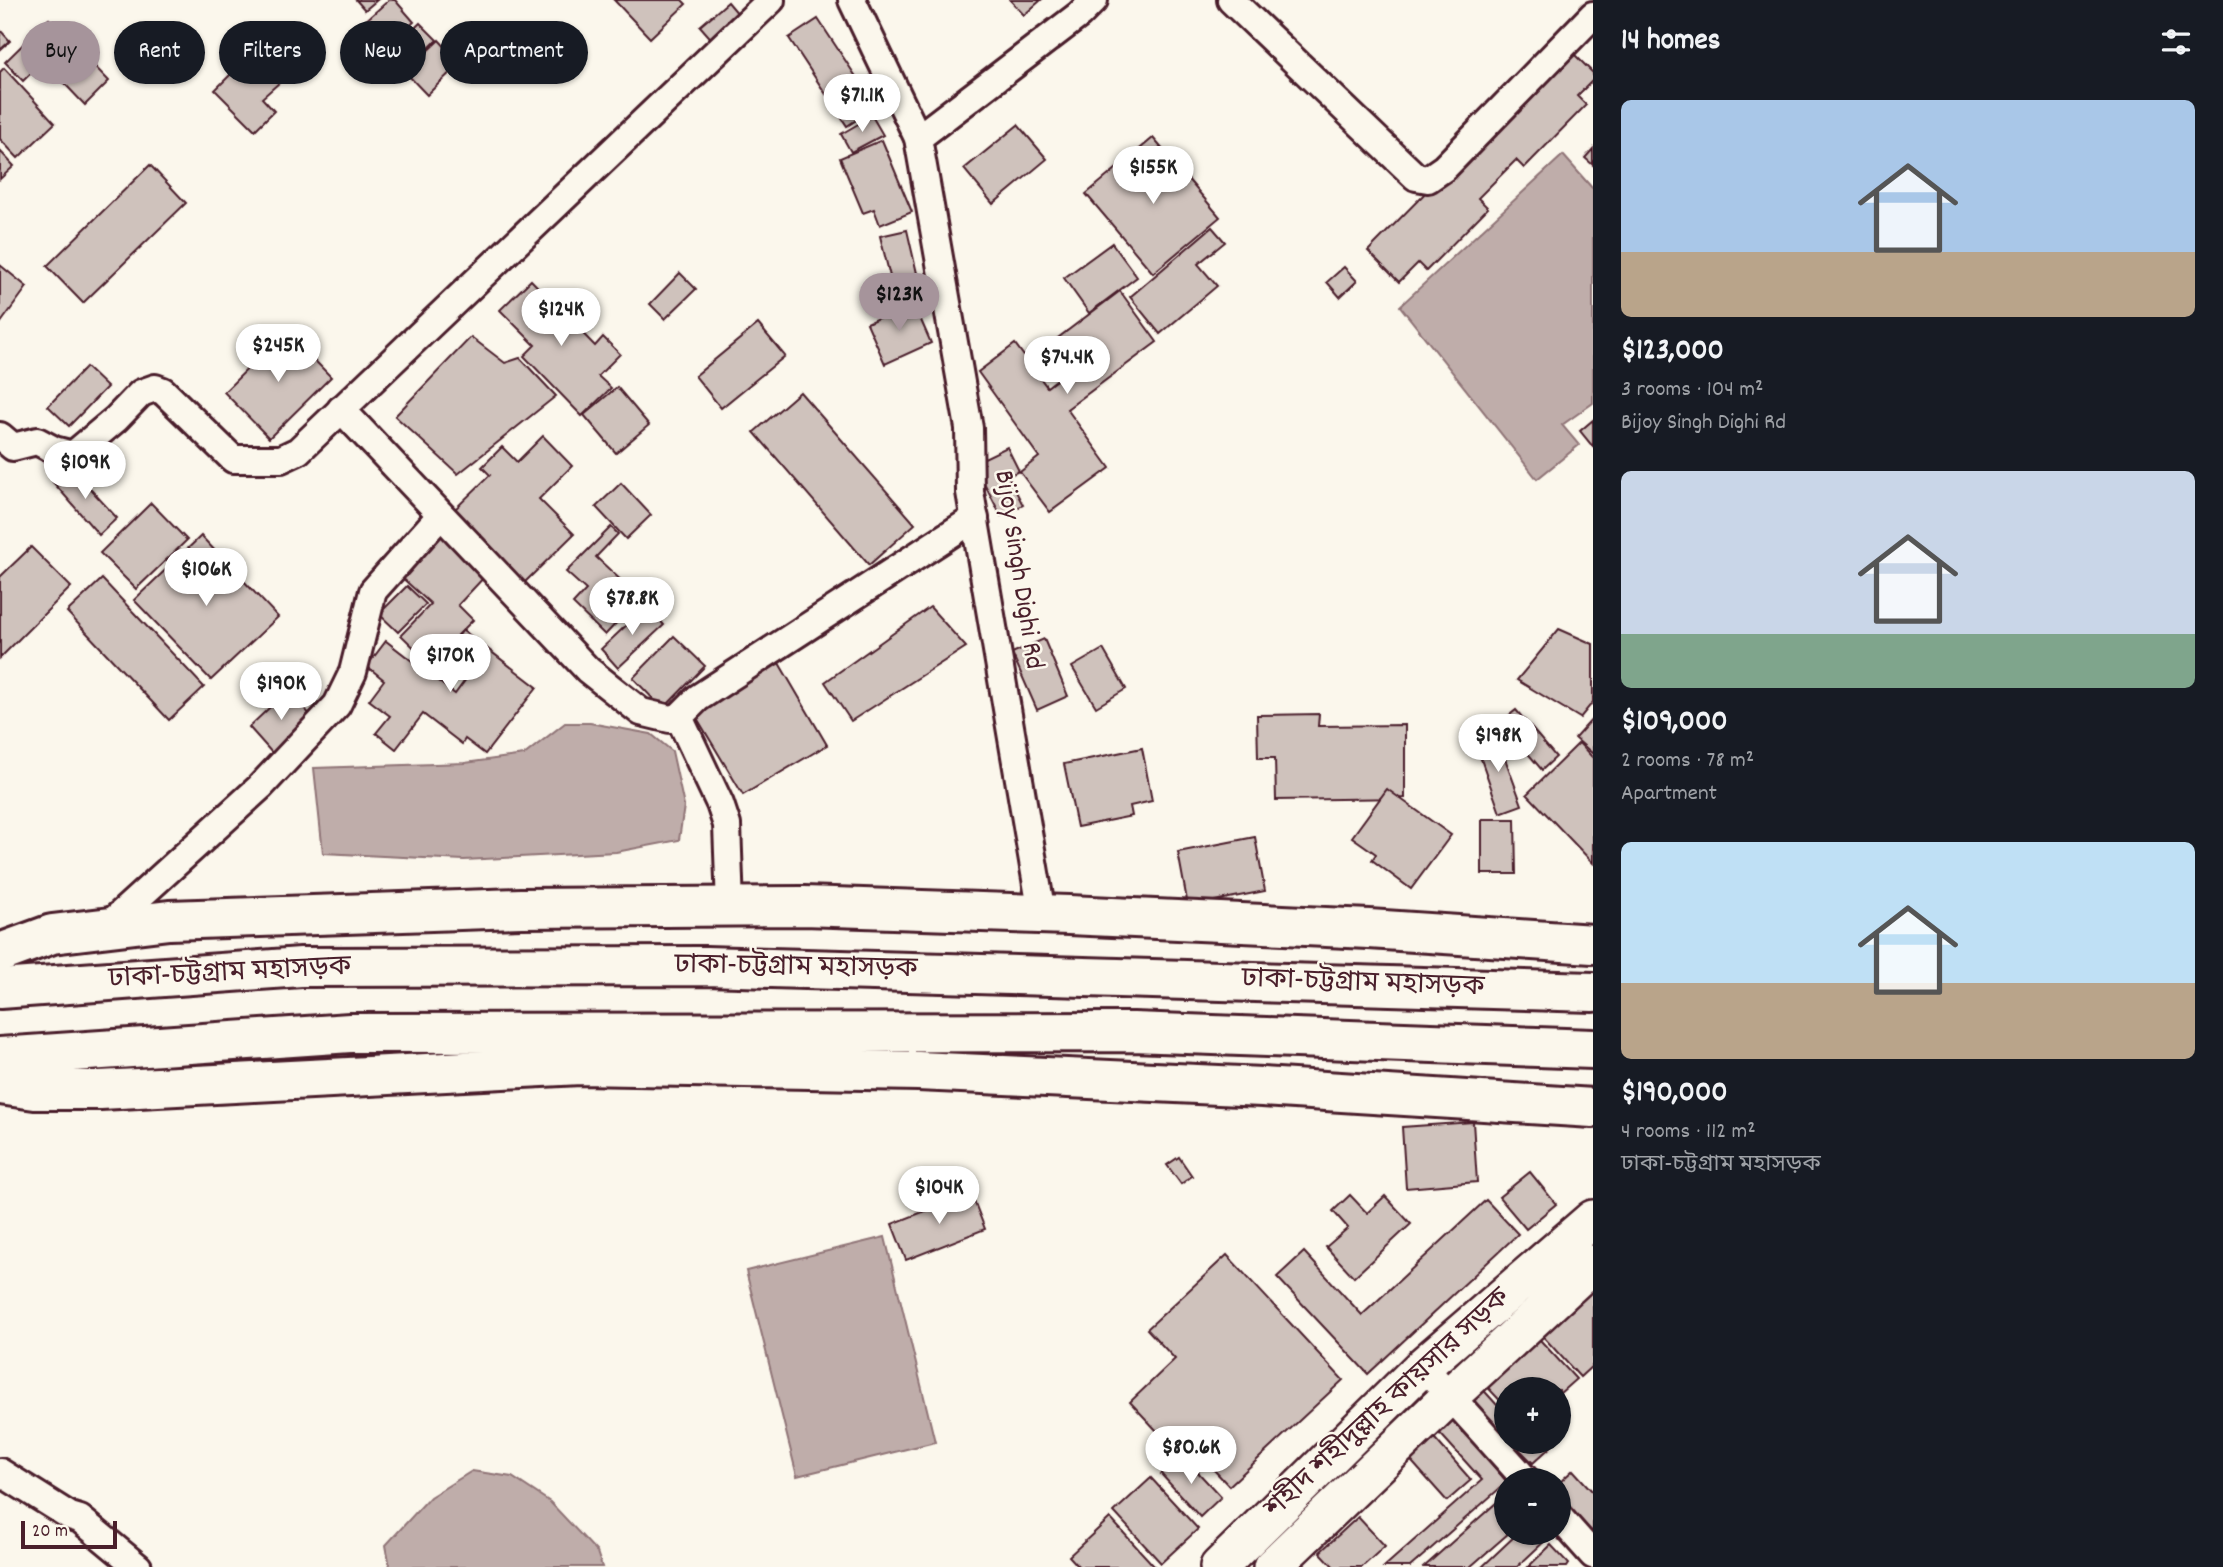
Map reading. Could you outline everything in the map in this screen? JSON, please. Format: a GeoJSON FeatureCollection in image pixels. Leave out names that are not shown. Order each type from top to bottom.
{"type":"FeatureCollection","features":[{"type":"Feature","properties":{"kind":"highway"},"geometry":{"type":"LineString","coordinates":[[0,953],[52,934],[183,919],[521,908],[804,906],[1369,929],[1593,944]]}},
{"type":"Feature","properties":{"kind":"highway","name":"ঢাকা-চট্টগ্রাম মহাসড়ক"},"geometry":{"type":"LineString","coordinates":[[0,989],[302,967],[706,966],[1593,992]]}},
{"type":"Feature","properties":{"kind":"highway","name":"ঢাকা-চট্টগ্রাম মহাসড়ক"},"geometry":{"type":"LineString","coordinates":[[0,1057],[350,1033],[1133,1032],[1593,1048]]}},
{"type":"Feature","properties":{"kind":"highway"},"geometry":{"type":"LineString","coordinates":[[0,1085],[35,1090],[100,1090],[580,1065],[918,1070],[1262,1087],[1593,1108]]}},
{"type":"Feature","properties":{"kind":"main road","name":"শহীদ শহীদুল্লাহ কায়সার সড়ক"},"geometry":{"type":"LineString","coordinates":[[1219,1567],[1423,1366],[1593,1219]]}},
{"type":"Feature","properties":{"kind":"main road","name":"শহীদ শহীদুল্লাহ কায়সার সড়ক"},"geometry":{"type":"LineString","coordinates":[[1272,1567],[1450,1396],[1593,1264]]}},
{"type":"Feature","properties":{"kind":"street"},"geometry":{"type":"LineString","coordinates":[[0,436],[13,447],[37,442],[54,450],[73,454],[116,419],[141,393],[155,388],[163,391],[233,459],[281,459],[298,451],[771,0]]}},
{"type":"Feature","properties":{"kind":"street","name":"Bijoy Singh Dighi Rd"},"geometry":{"type":"LineString","coordinates":[[852,0],[918,138],[969,428],[970,492],[1042,914]]}},
{"type":"Feature","properties":{"kind":"street"},"geometry":{"type":"LineString","coordinates":[[918,138],[1079,15],[1094,0]]}},
{"type":"Feature","properties":{"kind":"street"},"geometry":{"type":"LineString","coordinates":[[1231,0],[1416,177],[1428,179],[1444,168],[1593,15]]}},
{"type":"Feature","properties":{"kind":"street"},"geometry":{"type":"LineString","coordinates":[[341,409],[588,670],[641,712],[670,719],[679,717],[698,698],[975,518]]}},
{"type":"Feature","properties":{"kind":"street"},"geometry":{"type":"LineString","coordinates":[[105,928],[260,787],[337,705],[353,672],[373,591],[440,516]]}},
{"type":"Feature","properties":{"kind":"street"},"geometry":{"type":"LineString","coordinates":[[679,717],[720,804],[727,825],[730,907]]}},
{"type":"Feature","properties":{"kind":"street"},"geometry":{"type":"LineString","coordinates":[[1423,1366],[1515,1468]]}},
{"type":"Feature","properties":{"kind":"street"},"geometry":{"type":"LineString","coordinates":[[0,1472],[69,1516],[80,1519],[138,1567]]}},
{"type":"Feature","properties":{"kind":"street"},"geometry":{"type":"LineString","coordinates":[[1571,1530],[1593,1555]]}},
{"type":"Feature","properties":{"kind":"shaded area"},"geometry":{"type":"Polygon","coordinates":[[[1563,155],[1593,189],[1593,403],[1562,425],[1579,445],[1537,479],[1400,306],[1563,155]]]}},
{"type":"Feature","properties":{"kind":"shaded area"},"geometry":{"type":"Polygon","coordinates":[[[565,723],[590,723],[651,734],[672,751],[684,806],[679,840],[616,852],[464,860],[323,853],[314,768],[465,763],[524,755],[565,723]]]}},
{"type":"Feature","properties":{"kind":"shaded area"},"geometry":{"type":"Polygon","coordinates":[[[885,1237],[935,1442],[797,1476],[746,1271],[885,1237]]]}},
{"type":"Feature","properties":{"kind":"shaded area"},"geometry":{"type":"Polygon","coordinates":[[[472,1471],[512,1477],[550,1502],[597,1552],[602,1567],[390,1567],[386,1545],[430,1497],[472,1471]]]}},
{"type":"Feature","properties":{"kind":"building"},"geometry":{"type":"Polygon","coordinates":[[[356,0],[377,0],[365,10],[356,0]]]}},
{"type":"Feature","properties":{"kind":"building"},"geometry":{"type":"Polygon","coordinates":[[[389,0],[395,0],[413,21],[365,21],[389,0]]]}},
{"type":"Feature","properties":{"kind":"building"},"geometry":{"type":"Polygon","coordinates":[[[614,0],[682,0],[686,4],[650,38],[614,0]]]}},
{"type":"Feature","properties":{"kind":"building"},"geometry":{"type":"Polygon","coordinates":[[[1010,0],[1041,0],[1024,15],[1010,0]]]}},
{"type":"Feature","properties":{"kind":"building"},"geometry":{"type":"Polygon","coordinates":[[[728,2],[749,27],[722,51],[700,26],[728,2]]]}},
{"type":"Feature","properties":{"kind":"building"},"geometry":{"type":"Polygon","coordinates":[[[818,19],[876,107],[847,126],[789,38],[818,19]]]}},
{"type":"Feature","properties":{"kind":"building"},"geometry":{"type":"Polygon","coordinates":[[[426,29],[437,40],[426,51],[426,29]]]}},
{"type":"Feature","properties":{"kind":"building"},"geometry":{"type":"Polygon","coordinates":[[[0,30],[10,41],[0,50],[0,30]]]}},
{"type":"Feature","properties":{"kind":"building"},"geometry":{"type":"Polygon","coordinates":[[[440,41],[440,82],[427,95],[416,84],[426,84],[426,52],[440,41]]]}},
{"type":"Feature","properties":{"kind":"building"},"geometry":{"type":"Polygon","coordinates":[[[21,46],[21,79],[5,62],[21,46]]]}},
{"type":"Feature","properties":{"kind":"building"},"geometry":{"type":"Polygon","coordinates":[[[1568,48],[1593,73],[1593,80],[1577,96],[1586,105],[1524,168],[1516,160],[1478,198],[1488,208],[1426,271],[1418,263],[1399,282],[1368,251],[1568,48]]]}},
{"type":"Feature","properties":{"kind":"building"},"geometry":{"type":"Polygon","coordinates":[[[4,68],[55,123],[18,158],[0,139],[0,72],[4,68]]]}},
{"type":"Feature","properties":{"kind":"building"},"geometry":{"type":"Polygon","coordinates":[[[100,72],[109,81],[85,105],[65,84],[100,84],[100,72]]]}},
{"type":"Feature","properties":{"kind":"building"},"geometry":{"type":"Polygon","coordinates":[[[221,84],[278,84],[262,98],[274,111],[255,130],[215,90],[221,84]]]}},
{"type":"Feature","properties":{"kind":"building"},"geometry":{"type":"Polygon","coordinates":[[[872,116],[883,135],[851,152],[841,134],[872,116]]]}},
{"type":"Feature","properties":{"kind":"building"},"geometry":{"type":"Polygon","coordinates":[[[1018,125],[1047,159],[993,204],[964,169],[1018,125]]]}},
{"type":"Feature","properties":{"kind":"building"},"geometry":{"type":"Polygon","coordinates":[[[1153,138],[1220,217],[1153,273],[1086,194],[1153,138]]]}},
{"type":"Feature","properties":{"kind":"building"},"geometry":{"type":"Polygon","coordinates":[[[882,140],[912,212],[880,225],[874,209],[863,213],[840,158],[882,140]]]}},
{"type":"Feature","properties":{"kind":"building"},"geometry":{"type":"Polygon","coordinates":[[[1593,149],[1593,165],[1585,158],[1593,149]]]}},
{"type":"Feature","properties":{"kind":"building"},"geometry":{"type":"Polygon","coordinates":[[[0,151],[14,166],[0,179],[0,151]]]}},
{"type":"Feature","properties":{"kind":"building"},"geometry":{"type":"Polygon","coordinates":[[[150,165],[186,203],[83,303],[47,266],[150,165]]]}},
{"type":"Feature","properties":{"kind":"building"},"geometry":{"type":"Polygon","coordinates":[[[1212,227],[1225,242],[1198,264],[1217,286],[1160,334],[1130,297],[1212,227]]]}},
{"type":"Feature","properties":{"kind":"building"},"geometry":{"type":"Polygon","coordinates":[[[907,230],[922,295],[896,301],[880,236],[907,230]]]}},
{"type":"Feature","properties":{"kind":"building"},"geometry":{"type":"Polygon","coordinates":[[[1112,243],[1137,277],[1089,313],[1064,278],[1112,243]]]}},
{"type":"Feature","properties":{"kind":"building"},"geometry":{"type":"Polygon","coordinates":[[[0,265],[27,287],[0,324],[0,265]]]}},
{"type":"Feature","properties":{"kind":"building"},"geometry":{"type":"Polygon","coordinates":[[[1344,267],[1357,281],[1340,297],[1327,282],[1344,267]]]}},
{"type":"Feature","properties":{"kind":"building"},"geometry":{"type":"Polygon","coordinates":[[[680,273],[696,289],[665,319],[650,304],[680,273]]]}},
{"type":"Feature","properties":{"kind":"building"},"geometry":{"type":"Polygon","coordinates":[[[531,280],[595,346],[603,337],[620,354],[598,376],[611,388],[582,416],[524,356],[535,345],[500,310],[531,280]]]}},
{"type":"Feature","properties":{"kind":"building"},"geometry":{"type":"Polygon","coordinates":[[[1120,291],[1157,342],[1067,409],[1110,468],[1050,512],[1020,472],[1039,457],[978,372],[1015,344],[1047,387],[1069,370],[1050,344],[1120,291]]]}},
{"type":"Feature","properties":{"kind":"building"},"geometry":{"type":"Polygon","coordinates":[[[913,302],[931,343],[885,364],[867,323],[913,302]]]}},
{"type":"Feature","properties":{"kind":"building"},"geometry":{"type":"Polygon","coordinates":[[[758,324],[785,356],[721,408],[695,376],[758,324]]]}},
{"type":"Feature","properties":{"kind":"building"},"geometry":{"type":"Polygon","coordinates":[[[286,331],[331,377],[269,438],[224,392],[286,331]]]}},
{"type":"Feature","properties":{"kind":"building"},"geometry":{"type":"Polygon","coordinates":[[[471,337],[505,363],[520,358],[556,396],[458,474],[395,416],[471,337]]]}},
{"type":"Feature","properties":{"kind":"building"},"geometry":{"type":"Polygon","coordinates":[[[86,367],[107,387],[69,426],[48,406],[86,367]]]}},
{"type":"Feature","properties":{"kind":"building"},"geometry":{"type":"Polygon","coordinates":[[[617,387],[649,425],[616,453],[584,415],[617,387]]]}},
{"type":"Feature","properties":{"kind":"building"},"geometry":{"type":"Polygon","coordinates":[[[800,392],[915,524],[869,565],[754,432],[800,392]]]}},
{"type":"Feature","properties":{"kind":"building"},"geometry":{"type":"Polygon","coordinates":[[[1593,420],[1593,447],[1580,431],[1593,420]]]}},
{"type":"Feature","properties":{"kind":"building"},"geometry":{"type":"Polygon","coordinates":[[[543,436],[572,466],[539,499],[574,534],[522,585],[452,512],[490,475],[482,467],[502,447],[517,462],[543,436]]]}},
{"type":"Feature","properties":{"kind":"building"},"geometry":{"type":"Polygon","coordinates":[[[1007,447],[1019,471],[1008,476],[1023,505],[1001,516],[974,463],[1007,447]]]}},
{"type":"Feature","properties":{"kind":"building"},"geometry":{"type":"Polygon","coordinates":[[[70,467],[117,518],[99,535],[53,482],[70,467]]]}},
{"type":"Feature","properties":{"kind":"building"},"geometry":{"type":"Polygon","coordinates":[[[621,483],[651,515],[626,539],[596,507],[621,483]]]}},
{"type":"Feature","properties":{"kind":"building"},"geometry":{"type":"Polygon","coordinates":[[[151,503],[187,540],[136,589],[100,553],[151,503]]]}},
{"type":"Feature","properties":{"kind":"building"},"geometry":{"type":"Polygon","coordinates":[[[611,527],[618,534],[596,557],[640,598],[605,635],[573,604],[586,590],[566,572],[611,527]]]}},
{"type":"Feature","properties":{"kind":"building"},"geometry":{"type":"Polygon","coordinates":[[[442,531],[487,574],[458,605],[473,620],[430,663],[401,635],[431,604],[399,575],[442,531]]]}},
{"type":"Feature","properties":{"kind":"building"},"geometry":{"type":"Polygon","coordinates":[[[201,536],[278,617],[211,680],[134,600],[201,536]]]}},
{"type":"Feature","properties":{"kind":"building"},"geometry":{"type":"Polygon","coordinates":[[[31,547],[71,587],[0,658],[0,577],[31,547]]]}},
{"type":"Feature","properties":{"kind":"building"},"geometry":{"type":"Polygon","coordinates":[[[102,579],[204,687],[169,720],[67,612],[102,579]]]}},
{"type":"Feature","properties":{"kind":"building"},"geometry":{"type":"Polygon","coordinates":[[[407,586],[426,604],[398,632],[379,614],[407,586]]]}},
{"type":"Feature","properties":{"kind":"building"},"geometry":{"type":"Polygon","coordinates":[[[647,606],[664,625],[618,668],[601,649],[647,606]]]}},
{"type":"Feature","properties":{"kind":"building"},"geometry":{"type":"Polygon","coordinates":[[[930,607],[966,647],[851,721],[825,682],[930,607]]]}},
{"type":"Feature","properties":{"kind":"building"},"geometry":{"type":"Polygon","coordinates":[[[1559,629],[1593,644],[1593,702],[1580,718],[1517,680],[1559,629]]]}},
{"type":"Feature","properties":{"kind":"building"},"geometry":{"type":"Polygon","coordinates":[[[463,630],[537,687],[485,754],[465,739],[462,744],[423,714],[396,749],[376,733],[390,716],[369,700],[384,680],[367,666],[386,641],[455,694],[466,679],[440,660],[463,630]]]}},
{"type":"Feature","properties":{"kind":"building"},"geometry":{"type":"Polygon","coordinates":[[[674,636],[705,666],[663,709],[633,678],[674,636]]]}},
{"type":"Feature","properties":{"kind":"building"},"geometry":{"type":"Polygon","coordinates":[[[1044,639],[1068,696],[1037,710],[1012,653],[1044,639]]]}},
{"type":"Feature","properties":{"kind":"building"},"geometry":{"type":"Polygon","coordinates":[[[1103,649],[1126,689],[1096,707],[1072,667],[1103,649]]]}},
{"type":"Feature","properties":{"kind":"building"},"geometry":{"type":"Polygon","coordinates":[[[779,663],[827,745],[743,795],[694,713],[779,663]]]}},
{"type":"Feature","properties":{"kind":"building"},"geometry":{"type":"Polygon","coordinates":[[[288,690],[312,717],[273,754],[249,727],[288,690]]]}},
{"type":"Feature","properties":{"kind":"building"},"geometry":{"type":"Polygon","coordinates":[[[1516,710],[1556,757],[1542,770],[1501,722],[1516,710]]]}},
{"type":"Feature","properties":{"kind":"building"},"geometry":{"type":"Polygon","coordinates":[[[1319,714],[1318,726],[1405,725],[1405,798],[1276,800],[1275,758],[1258,758],[1257,715],[1319,714]]]}},
{"type":"Feature","properties":{"kind":"building"},"geometry":{"type":"Polygon","coordinates":[[[1593,718],[1593,754],[1575,738],[1593,718]]]}},
{"type":"Feature","properties":{"kind":"building"},"geometry":{"type":"Polygon","coordinates":[[[1496,734],[1522,805],[1500,813],[1475,742],[1496,734]]]}},
{"type":"Feature","properties":{"kind":"building"},"geometry":{"type":"Polygon","coordinates":[[[1579,743],[1593,758],[1593,863],[1527,794],[1579,743]]]}},
{"type":"Feature","properties":{"kind":"building"},"geometry":{"type":"Polygon","coordinates":[[[1142,748],[1152,801],[1130,806],[1132,816],[1077,827],[1064,764],[1142,748]]]}},
{"type":"Feature","properties":{"kind":"building"},"geometry":{"type":"Polygon","coordinates":[[[1387,789],[1451,835],[1411,889],[1372,860],[1376,854],[1352,837],[1387,789]]]}},
{"type":"Feature","properties":{"kind":"building"},"geometry":{"type":"Polygon","coordinates":[[[1482,819],[1515,819],[1516,874],[1482,874],[1482,819]]]}},
{"type":"Feature","properties":{"kind":"building"},"geometry":{"type":"Polygon","coordinates":[[[1255,837],[1265,891],[1188,906],[1178,852],[1255,837]]]}},
{"type":"Feature","properties":{"kind":"building"},"geometry":{"type":"Polygon","coordinates":[[[1473,1122],[1477,1182],[1406,1188],[1402,1127],[1473,1122]]]}},
{"type":"Feature","properties":{"kind":"building"},"geometry":{"type":"Polygon","coordinates":[[[1179,1157],[1192,1176],[1181,1184],[1167,1165],[1179,1157]]]}},
{"type":"Feature","properties":{"kind":"building"},"geometry":{"type":"Polygon","coordinates":[[[1530,1172],[1556,1204],[1526,1229],[1499,1197],[1530,1172]]]}},
{"type":"Feature","properties":{"kind":"building"},"geometry":{"type":"Polygon","coordinates":[[[971,1193],[985,1229],[906,1260],[892,1224],[971,1193]]]}},
{"type":"Feature","properties":{"kind":"building"},"geometry":{"type":"Polygon","coordinates":[[[1350,1195],[1367,1213],[1385,1196],[1411,1224],[1354,1277],[1326,1247],[1348,1228],[1333,1211],[1350,1195]]]}},
{"type":"Feature","properties":{"kind":"building"},"geometry":{"type":"Polygon","coordinates":[[[1486,1200],[1518,1234],[1368,1374],[1277,1277],[1304,1252],[1362,1315],[1486,1200]]]}},
{"type":"Feature","properties":{"kind":"building"},"geometry":{"type":"Polygon","coordinates":[[[1227,1255],[1343,1380],[1229,1486],[1182,1436],[1171,1446],[1130,1402],[1175,1359],[1147,1329],[1227,1255]]]}},
{"type":"Feature","properties":{"kind":"building"},"geometry":{"type":"Polygon","coordinates":[[[1593,1282],[1593,1365],[1580,1377],[1539,1332],[1593,1282]]]}},
{"type":"Feature","properties":{"kind":"building"},"geometry":{"type":"Polygon","coordinates":[[[1530,1329],[1576,1379],[1571,1383],[1571,1377],[1494,1377],[1494,1394],[1478,1377],[1530,1329]]]}},
{"type":"Feature","properties":{"kind":"building"},"geometry":{"type":"Polygon","coordinates":[[[1478,1384],[1494,1402],[1494,1428],[1464,1397],[1478,1384]]]}},
{"type":"Feature","properties":{"kind":"building"},"geometry":{"type":"Polygon","coordinates":[[[1451,1416],[1495,1468],[1494,1493],[1410,1567],[1384,1567],[1482,1480],[1436,1429],[1451,1416]]]}},
{"type":"Feature","properties":{"kind":"building"},"geometry":{"type":"Polygon","coordinates":[[[1429,1432],[1471,1480],[1447,1501],[1405,1454],[1429,1432]]]}},
{"type":"Feature","properties":{"kind":"building"},"geometry":{"type":"Polygon","coordinates":[[[1181,1454],[1221,1497],[1200,1517],[1161,1474],[1181,1454]]]}},
{"type":"Feature","properties":{"kind":"building"},"geometry":{"type":"Polygon","coordinates":[[[1524,1454],[1543,1454],[1533,1463],[1524,1454]]]}},
{"type":"Feature","properties":{"kind":"building"},"geometry":{"type":"Polygon","coordinates":[[[1573,1470],[1593,1492],[1593,1540],[1571,1516],[1573,1470]]]}},
{"type":"Feature","properties":{"kind":"building"},"geometry":{"type":"Polygon","coordinates":[[[1151,1478],[1198,1529],[1161,1563],[1114,1512],[1151,1478]]]}},
{"type":"Feature","properties":{"kind":"building"},"geometry":{"type":"Polygon","coordinates":[[[1494,1505],[1495,1545],[1470,1567],[1424,1567],[1494,1505]]]}},
{"type":"Feature","properties":{"kind":"building"},"geometry":{"type":"Polygon","coordinates":[[[1358,1517],[1385,1546],[1362,1567],[1334,1567],[1320,1552],[1358,1517]]]}},
{"type":"Feature","properties":{"kind":"building"},"geometry":{"type":"Polygon","coordinates":[[[1110,1518],[1155,1567],[1079,1567],[1069,1556],[1110,1518]]]}},
{"type":"Feature","properties":{"kind":"building"},"geometry":{"type":"Polygon","coordinates":[[[1505,1545],[1541,1545],[1517,1567],[1482,1567],[1505,1545]]]}},
{"type":"Feature","properties":{"kind":"building"},"geometry":{"type":"Polygon","coordinates":[[[1551,1545],[1569,1564],[1567,1567],[1528,1567],[1551,1545]]]}}]}
